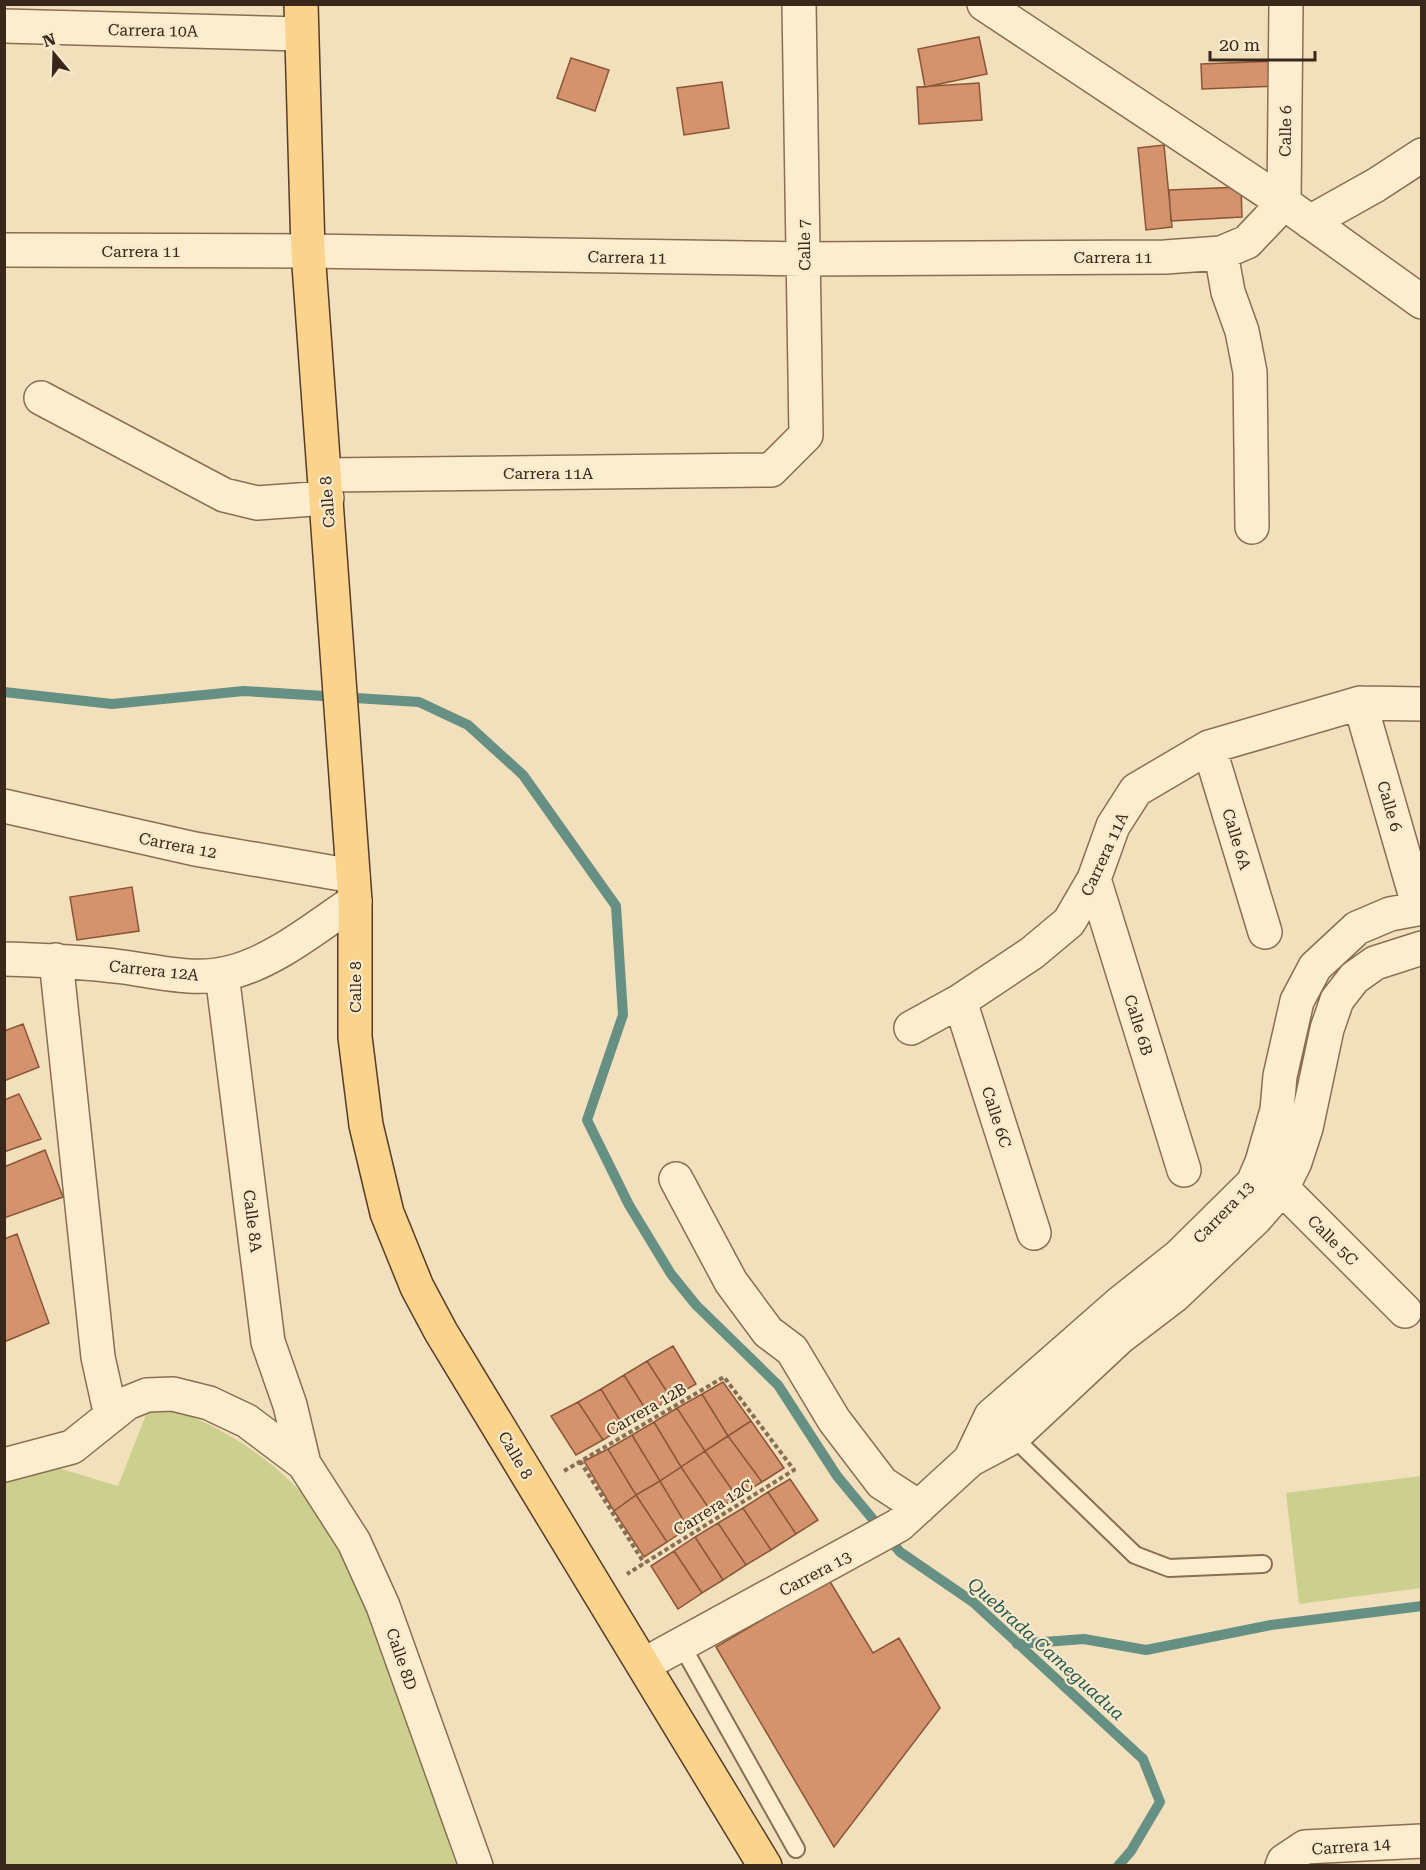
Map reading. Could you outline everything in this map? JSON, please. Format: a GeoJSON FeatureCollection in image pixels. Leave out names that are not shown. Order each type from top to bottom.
{"type":"FeatureCollection","features":[{"type":"Feature","properties":{"kind":"main road","name":"Calle 8"},"geometry":{"type":"LineString","coordinates":[[301,19],[308,251],[339,655],[354,889],[355,1037],[366,1125],[376,1175],[401,1251],[441,1332],[645,1664],[765,1866]]}},
{"type":"Feature","properties":{"kind":"street","name":"Calle 7"},"geometry":{"type":"LineString","coordinates":[[771,470],[806,435],[799,4]]}},
{"type":"Feature","properties":{"kind":"street"},"geometry":{"type":"LineString","coordinates":[[984,4],[1297,213],[1422,302]]}},
{"type":"Feature","properties":{"kind":"street","name":"Calle 6"},"geometry":{"type":"LineString","coordinates":[[1286,4],[1297,213]]}},
{"type":"Feature","properties":{"kind":"street","name":"Carrera 10A"},"geometry":{"type":"LineString","coordinates":[[4,26],[301,19]]}},
{"type":"Feature","properties":{"kind":"street"},"geometry":{"type":"LineString","coordinates":[[1252,527],[1250,372],[1242,331],[1228,292],[1234,248],[1297,213],[1376,185],[1422,155]]}},
{"type":"Feature","properties":{"kind":"street","name":"Carrera 11"},"geometry":{"type":"LineString","coordinates":[[4,250],[308,251],[804,259],[1166,257],[1234,248]]}},
{"type":"Feature","properties":{"kind":"street","name":"Carrera 11A"},"geometry":{"type":"LineString","coordinates":[[41,398],[224,495],[257,503],[326,487],[771,470]]}},
{"type":"Feature","properties":{"kind":"street","name":"Calle 6"},"geometry":{"type":"LineString","coordinates":[[1360,704],[1420,908]]}},
{"type":"Feature","properties":{"kind":"street","name":"Carrera 11A"},"geometry":{"type":"LineString","coordinates":[[911,1028],[960,1001],[1032,953],[1069,922],[1094,879],[1113,826],[1136,790],[1209,747],[1360,704],[1422,704]]}},
{"type":"Feature","properties":{"kind":"street","name":"Calle 6A"},"geometry":{"type":"LineString","coordinates":[[1209,747],[1265,932]]}},
{"type":"Feature","properties":{"kind":"street","name":"Carrera 12"},"geometry":{"type":"LineString","coordinates":[[4,806],[195,849],[354,889]]}},
{"type":"Feature","properties":{"kind":"street","name":"Calle 6B"},"geometry":{"type":"LineString","coordinates":[[1094,879],[1184,1170]]}},
{"type":"Feature","properties":{"kind":"street","name":"Carrera 12A"},"geometry":{"type":"LineString","coordinates":[[4,959],[56,960],[169,975],[202,977],[222,974],[257,964],[354,889]]}},
{"type":"Feature","properties":{"kind":"street","name":"Carrera 13"},"geometry":{"type":"LineString","coordinates":[[645,1664],[853,1552],[909,1516],[970,1460],[1013,1437],[1119,1338],[1174,1296],[1256,1218],[1270,1180],[1280,1076],[1297,1001],[1315,967],[1356,928],[1390,914],[1420,908]]}},
{"type":"Feature","properties":{"kind":"street","name":"Carrera 13"},"geometry":{"type":"LineString","coordinates":[[970,1460],[992,1416],[1120,1303],[1179,1256],[1253,1183],[1270,1180],[1295,1162],[1306,1128],[1327,1029],[1337,999],[1354,978],[1375,963],[1422,948]]}},
{"type":"Feature","properties":{"kind":"street"},"geometry":{"type":"LineString","coordinates":[[56,960],[98,1357],[111,1416]]}},
{"type":"Feature","properties":{"kind":"street","name":"Calle 8A"},"geometry":{"type":"LineString","coordinates":[[222,974],[268,1342],[290,1405],[304,1464]]}},
{"type":"Feature","properties":{"kind":"street","name":"Calle 6C"},"geometry":{"type":"LineString","coordinates":[[960,1001],[1034,1233]]}},
{"type":"Feature","properties":{"kind":"street"},"geometry":{"type":"LineString","coordinates":[[676,1179],[730,1282],[768,1332],[792,1350],[834,1420],[909,1516]]}},
{"type":"Feature","properties":{"kind":"street","name":"Calle 5C"},"geometry":{"type":"LineString","coordinates":[[1270,1180],[1405,1311]]}},
{"type":"Feature","properties":{"kind":"street"},"geometry":{"type":"LineString","coordinates":[[4,1465],[72,1447],[127,1403],[147,1395],[173,1394],[209,1403],[247,1421],[304,1464]]}},
{"type":"Feature","properties":{"kind":"street","name":"Calle 8D"},"geometry":{"type":"LineString","coordinates":[[304,1464],[354,1542],[383,1606],[478,1864]]}},
{"type":"Feature","properties":{"kind":"street","name":"Carrera 14"},"geometry":{"type":"LineString","coordinates":[[1283,1863],[1305,1847],[1422,1841]]}},
{"type":"Feature","properties":{"kind":"lane"},"geometry":{"type":"LineString","coordinates":[[1013,1437],[1135,1555],[1169,1568],[1263,1564]]}},
{"type":"Feature","properties":{"kind":"lane"},"geometry":{"type":"LineString","coordinates":[[681,1644],[796,1849]]}},
{"type":"Feature","properties":{"kind":"path","name":"Carrera 12B"},"geometry":{"type":"LineString","coordinates":[[644,1563],[580,1461],[724,1377],[794,1470]]}},
{"type":"Feature","properties":{"kind":"path","name":"Carrera 12C"},"geometry":{"type":"LineString","coordinates":[[644,1563],[794,1470]]}},
{"type":"Feature","properties":{"kind":"green space"},"geometry":{"type":"Polygon","coordinates":[[[151,1402],[187,1414],[220,1430],[252,1450],[308,1499],[331,1528],[351,1560],[377,1618],[456,1865],[5,1866],[5,1474],[55,1467],[118,1486],[151,1402]]]}},
{"type":"Feature","properties":{"kind":"green space"},"geometry":{"type":"Polygon","coordinates":[[[1421,1476],[1421,1588],[1299,1604],[1286,1493],[1421,1476]]]}},
{"type":"Feature","properties":{"kind":"building"},"geometry":{"type":"Polygon","coordinates":[[[979,37],[987,74],[925,87],[918,49],[979,37]]]}},
{"type":"Feature","properties":{"kind":"building"},"geometry":{"type":"Polygon","coordinates":[[[571,58],[609,70],[595,111],[557,98],[571,58]]]}},
{"type":"Feature","properties":{"kind":"building"},"geometry":{"type":"Polygon","coordinates":[[[1277,61],[1277,86],[1202,89],[1201,64],[1277,61]]]}},
{"type":"Feature","properties":{"kind":"building"},"geometry":{"type":"Polygon","coordinates":[[[722,82],[729,128],[684,135],[677,88],[722,82]]]}},
{"type":"Feature","properties":{"kind":"building"},"geometry":{"type":"Polygon","coordinates":[[[979,83],[982,120],[919,124],[917,87],[979,83]]]}},
{"type":"Feature","properties":{"kind":"building"},"geometry":{"type":"Polygon","coordinates":[[[1164,145],[1172,227],[1146,230],[1138,148],[1164,145]]]}},
{"type":"Feature","properties":{"kind":"building"},"geometry":{"type":"Polygon","coordinates":[[[1241,187],[1242,217],[1171,221],[1169,190],[1241,187]]]}},
{"type":"Feature","properties":{"kind":"building"},"geometry":{"type":"Polygon","coordinates":[[[132,887],[139,931],[77,940],[70,897],[132,887]]]}},
{"type":"Feature","properties":{"kind":"building"},"geometry":{"type":"Polygon","coordinates":[[[23,1024],[39,1067],[4,1081],[4,1031],[23,1024]]]}},
{"type":"Feature","properties":{"kind":"building"},"geometry":{"type":"Polygon","coordinates":[[[19,1094],[41,1139],[4,1152],[4,1100],[19,1094]]]}},
{"type":"Feature","properties":{"kind":"building"},"geometry":{"type":"Polygon","coordinates":[[[45,1150],[63,1197],[4,1218],[4,1167],[45,1150]]]}},
{"type":"Feature","properties":{"kind":"building"},"geometry":{"type":"Polygon","coordinates":[[[17,1234],[49,1323],[4,1342],[4,1239],[17,1234]]]}},
{"type":"Feature","properties":{"kind":"building"},"geometry":{"type":"Polygon","coordinates":[[[673,1346],[696,1384],[671,1398],[647,1361],[673,1346]]]}},
{"type":"Feature","properties":{"kind":"building"},"geometry":{"type":"Polygon","coordinates":[[[647,1361],[671,1398],[648,1413],[624,1375],[647,1361]]]}},
{"type":"Feature","properties":{"kind":"building"},"geometry":{"type":"Polygon","coordinates":[[[624,1375],[648,1413],[624,1427],[601,1389],[624,1375]]]}},
{"type":"Feature","properties":{"kind":"building"},"geometry":{"type":"Polygon","coordinates":[[[723,1382],[751,1421],[728,1436],[702,1394],[723,1382]]]}},
{"type":"Feature","properties":{"kind":"building"},"geometry":{"type":"Polygon","coordinates":[[[601,1389],[624,1427],[603,1440],[578,1402],[601,1389]]]}},
{"type":"Feature","properties":{"kind":"building"},"geometry":{"type":"Polygon","coordinates":[[[702,1394],[728,1436],[705,1451],[677,1408],[702,1394]]]}},
{"type":"Feature","properties":{"kind":"building"},"geometry":{"type":"Polygon","coordinates":[[[578,1402],[603,1440],[576,1455],[551,1416],[578,1402]]]}},
{"type":"Feature","properties":{"kind":"building"},"geometry":{"type":"Polygon","coordinates":[[[677,1408],[705,1451],[681,1467],[654,1422],[677,1408]]]}},
{"type":"Feature","properties":{"kind":"building"},"geometry":{"type":"Polygon","coordinates":[[[751,1421],[784,1468],[762,1482],[728,1436],[751,1421]]]}},
{"type":"Feature","properties":{"kind":"building"},"geometry":{"type":"Polygon","coordinates":[[[654,1422],[681,1467],[660,1481],[632,1435],[654,1422]]]}},
{"type":"Feature","properties":{"kind":"building"},"geometry":{"type":"Polygon","coordinates":[[[632,1435],[660,1481],[636,1495],[608,1449],[632,1435]]]}},
{"type":"Feature","properties":{"kind":"building"},"geometry":{"type":"Polygon","coordinates":[[[728,1436],[762,1482],[737,1497],[705,1451],[728,1436]]]}},
{"type":"Feature","properties":{"kind":"building"},"geometry":{"type":"Polygon","coordinates":[[[608,1449],[636,1495],[614,1511],[584,1461],[608,1449]]]}},
{"type":"Feature","properties":{"kind":"building"},"geometry":{"type":"Polygon","coordinates":[[[705,1451],[737,1497],[712,1513],[681,1467],[705,1451]]]}},
{"type":"Feature","properties":{"kind":"building"},"geometry":{"type":"Polygon","coordinates":[[[681,1467],[712,1513],[688,1528],[660,1481],[681,1467]]]}},
{"type":"Feature","properties":{"kind":"building"},"geometry":{"type":"Polygon","coordinates":[[[790,1479],[818,1520],[796,1534],[768,1492],[790,1479]]]}},
{"type":"Feature","properties":{"kind":"building"},"geometry":{"type":"Polygon","coordinates":[[[660,1481],[688,1528],[667,1542],[636,1495],[660,1481]]]}},
{"type":"Feature","properties":{"kind":"building"},"geometry":{"type":"Polygon","coordinates":[[[768,1492],[796,1534],[771,1550],[743,1508],[768,1492]]]}},
{"type":"Feature","properties":{"kind":"building"},"geometry":{"type":"Polygon","coordinates":[[[636,1495],[667,1542],[644,1557],[614,1511],[636,1495]]]}},
{"type":"Feature","properties":{"kind":"building"},"geometry":{"type":"Polygon","coordinates":[[[743,1508],[771,1550],[746,1565],[718,1523],[743,1508]]]}},
{"type":"Feature","properties":{"kind":"building"},"geometry":{"type":"Polygon","coordinates":[[[718,1523],[746,1565],[723,1580],[695,1537],[718,1523]]]}},
{"type":"Feature","properties":{"kind":"building"},"geometry":{"type":"Polygon","coordinates":[[[695,1537],[723,1580],[702,1593],[674,1551],[695,1537]]]}},
{"type":"Feature","properties":{"kind":"building"},"geometry":{"type":"Polygon","coordinates":[[[674,1551],[702,1593],[678,1609],[651,1566],[674,1551]]]}},
{"type":"Feature","properties":{"kind":"building"},"geometry":{"type":"Polygon","coordinates":[[[829,1580],[873,1653],[899,1638],[940,1708],[834,1847],[716,1647],[829,1580]]]}},
{"type":"Feature","properties":{"kind":"waterway","name":"Quebrada Cameguadua"},"geometry":{"type":"LineString","coordinates":[[4,692],[112,704],[244,691],[419,702],[468,725],[523,775],[616,906],[623,1015],[587,1120],[629,1205],[671,1274],[696,1305],[778,1385],[837,1476],[900,1552],[973,1602],[1143,1759],[1160,1802],[1131,1851],[1118,1866]]}},
{"type":"Feature","properties":{"kind":"waterway"},"geometry":{"type":"LineString","coordinates":[[1017,1644],[1084,1639],[1146,1650],[1271,1625],[1422,1606]]}}]}
